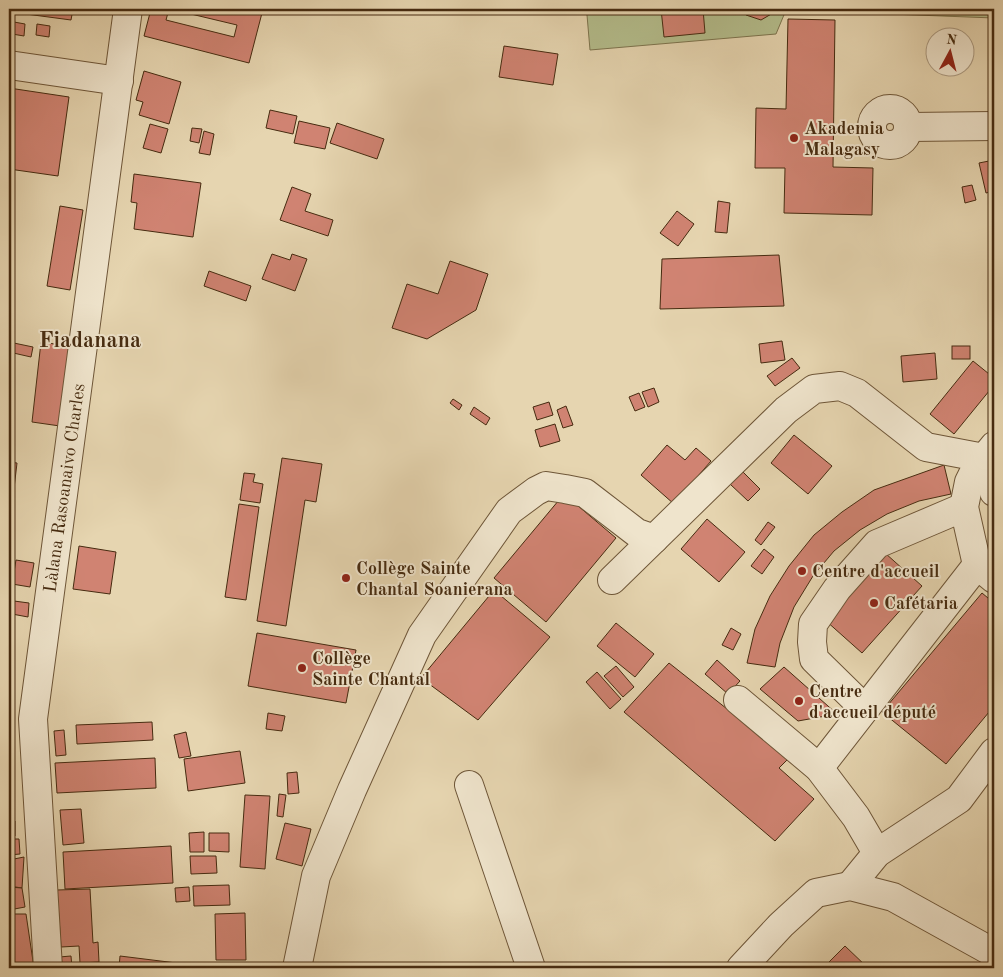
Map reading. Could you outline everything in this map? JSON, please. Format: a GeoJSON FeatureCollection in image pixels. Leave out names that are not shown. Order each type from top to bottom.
{"type":"FeatureCollection","features":[{"type":"Feature","properties":{"kind":"street","name":"Làlana Rasoanaivo Charles"},"geometry":{"type":"LineString","coordinates":[[48,968],[33,719],[128,9]]}},
{"type":"Feature","properties":{"kind":"street"},"geometry":{"type":"LineString","coordinates":[[9,65],[119,81]]}},
{"type":"Feature","properties":{"kind":"street"},"geometry":{"type":"LineString","coordinates":[[910,127],[994,126]]}},
{"type":"Feature","properties":{"kind":"street"},"geometry":{"type":"LineString","coordinates":[[612,580],[786,410],[814,389],[840,386],[857,394],[926,447],[989,452]]}},
{"type":"Feature","properties":{"kind":"street"},"geometry":{"type":"LineString","coordinates":[[989,452],[994,492]]}},
{"type":"Feature","properties":{"kind":"street"},"geometry":{"type":"LineString","coordinates":[[819,768],[864,708],[986,572],[964,507],[969,482],[989,452]]}},
{"type":"Feature","properties":{"kind":"street"},"geometry":{"type":"LineString","coordinates":[[296,968],[316,876],[352,790],[422,635],[509,511],[546,486],[578,491],[585,493],[637,533],[654,539]]}},
{"type":"Feature","properties":{"kind":"street"},"geometry":{"type":"LineString","coordinates":[[864,708],[814,659],[812,642],[814,624],[837,589],[878,544],[964,507]]}},
{"type":"Feature","properties":{"kind":"street"},"geometry":{"type":"LineString","coordinates":[[738,700],[819,768],[856,817],[877,853]]}},
{"type":"Feature","properties":{"kind":"street"},"geometry":{"type":"LineString","coordinates":[[850,886],[877,853],[959,799],[994,752]]}},
{"type":"Feature","properties":{"kind":"street"},"geometry":{"type":"LineString","coordinates":[[470,786],[531,968]]}},
{"type":"Feature","properties":{"kind":"street"},"geometry":{"type":"LineString","coordinates":[[741,968],[816,893],[850,886],[893,898],[994,954]]}},
{"type":"Feature","properties":{"kind":"green space"},"geometry":{"type":"Polygon","coordinates":[[[579,9],[994,9],[994,18],[786,10],[776,34],[590,50],[587,15],[579,9]]]}},
{"type":"Feature","properties":{"kind":"building"},"geometry":{"type":"Polygon","coordinates":[[[26,9],[73,9],[71,20],[26,14],[26,9]]]}},
{"type":"Feature","properties":{"kind":"building"},"geometry":{"type":"Polygon","coordinates":[[[151,9],[169,9],[166,20],[234,37],[237,25],[170,9],[244,9],[262,13],[249,63],[144,36],[151,9]]]}},
{"type":"Feature","properties":{"kind":"building"},"geometry":{"type":"Polygon","coordinates":[[[661,9],[703,9],[705,33],[664,37],[661,9]]]}},
{"type":"Feature","properties":{"kind":"building"},"geometry":{"type":"Polygon","coordinates":[[[743,9],[775,9],[773,13],[761,20],[746,15],[743,9]]]}},
{"type":"Feature","properties":{"kind":"building","name":"Akademia Malagasy"},"geometry":{"type":"Polygon","coordinates":[[[788,19],[835,20],[833,167],[873,168],[872,215],[784,213],[785,168],[755,168],[756,108],[786,109],[788,19]]]}},
{"type":"Feature","properties":{"kind":"building"},"geometry":{"type":"Polygon","coordinates":[[[14,22],[25,24],[24,36],[12,34],[14,22]]]}},
{"type":"Feature","properties":{"kind":"building"},"geometry":{"type":"Polygon","coordinates":[[[37,24],[50,26],[49,37],[36,35],[37,24]]]}},
{"type":"Feature","properties":{"kind":"building"},"geometry":{"type":"Polygon","coordinates":[[[504,46],[558,54],[553,85],[499,77],[504,46]]]}},
{"type":"Feature","properties":{"kind":"building"},"geometry":{"type":"Polygon","coordinates":[[[144,71],[181,82],[169,124],[139,115],[143,102],[136,100],[144,71]]]}},
{"type":"Feature","properties":{"kind":"building"},"geometry":{"type":"Polygon","coordinates":[[[9,88],[69,97],[58,176],[9,169],[9,88]]]}},
{"type":"Feature","properties":{"kind":"building"},"geometry":{"type":"Polygon","coordinates":[[[270,110],[297,116],[293,134],[266,128],[270,110]]]}},
{"type":"Feature","properties":{"kind":"building"},"geometry":{"type":"Polygon","coordinates":[[[299,121],[330,128],[325,149],[294,143],[299,121]]]}},
{"type":"Feature","properties":{"kind":"building"},"geometry":{"type":"Polygon","coordinates":[[[337,123],[384,139],[377,159],[330,143],[337,123]]]}},
{"type":"Feature","properties":{"kind":"building"},"geometry":{"type":"Polygon","coordinates":[[[150,124],[168,129],[161,153],[143,148],[150,124]]]}},
{"type":"Feature","properties":{"kind":"building"},"geometry":{"type":"Polygon","coordinates":[[[192,128],[202,129],[199,143],[190,141],[192,128]]]}},
{"type":"Feature","properties":{"kind":"building"},"geometry":{"type":"Polygon","coordinates":[[[204,131],[214,134],[210,155],[199,153],[204,131]]]}},
{"type":"Feature","properties":{"kind":"building"},"geometry":{"type":"Polygon","coordinates":[[[994,160],[994,191],[986,193],[979,163],[994,160]]]}},
{"type":"Feature","properties":{"kind":"building"},"geometry":{"type":"Polygon","coordinates":[[[134,174],[201,183],[193,237],[134,229],[137,203],[131,202],[134,174]]]}},
{"type":"Feature","properties":{"kind":"building"},"geometry":{"type":"Polygon","coordinates":[[[972,185],[976,200],[965,203],[962,187],[972,185]]]}},
{"type":"Feature","properties":{"kind":"building"},"geometry":{"type":"Polygon","coordinates":[[[292,187],[311,194],[305,211],[333,220],[328,236],[280,220],[292,187]]]}},
{"type":"Feature","properties":{"kind":"building"},"geometry":{"type":"Polygon","coordinates":[[[718,201],[730,203],[727,233],[715,232],[718,201]]]}},
{"type":"Feature","properties":{"kind":"building"},"geometry":{"type":"Polygon","coordinates":[[[60,206],[83,210],[70,290],[47,286],[60,206]]]}},
{"type":"Feature","properties":{"kind":"building"},"geometry":{"type":"Polygon","coordinates":[[[677,211],[694,224],[678,246],[660,233],[677,211]]]}},
{"type":"Feature","properties":{"kind":"building"},"geometry":{"type":"Polygon","coordinates":[[[272,254],[290,260],[292,254],[307,259],[295,291],[262,279],[272,254]]]}},
{"type":"Feature","properties":{"kind":"building"},"geometry":{"type":"Polygon","coordinates":[[[779,255],[784,306],[660,309],[662,259],[779,255]]]}},
{"type":"Feature","properties":{"kind":"building"},"geometry":{"type":"Polygon","coordinates":[[[450,261],[488,274],[476,310],[427,339],[392,328],[407,284],[438,294],[450,261]]]}},
{"type":"Feature","properties":{"kind":"building"},"geometry":{"type":"Polygon","coordinates":[[[209,271],[251,286],[246,301],[204,286],[209,271]]]}},
{"type":"Feature","properties":{"kind":"building"},"geometry":{"type":"Polygon","coordinates":[[[782,341],[785,360],[761,363],[759,344],[782,341]]]}},
{"type":"Feature","properties":{"kind":"building"},"geometry":{"type":"Polygon","coordinates":[[[9,342],[33,347],[31,357],[9,352],[9,342]]]}},
{"type":"Feature","properties":{"kind":"building"},"geometry":{"type":"Polygon","coordinates":[[[41,342],[69,346],[60,426],[32,422],[41,342]]]}},
{"type":"Feature","properties":{"kind":"building"},"geometry":{"type":"Polygon","coordinates":[[[952,346],[970,346],[970,359],[952,359],[952,346]]]}},
{"type":"Feature","properties":{"kind":"building"},"geometry":{"type":"Polygon","coordinates":[[[935,353],[937,379],[903,382],[901,356],[935,353]]]}},
{"type":"Feature","properties":{"kind":"building"},"geometry":{"type":"Polygon","coordinates":[[[792,358],[800,368],[775,386],[767,376],[792,358]]]}},
{"type":"Feature","properties":{"kind":"building"},"geometry":{"type":"Polygon","coordinates":[[[973,361],[994,378],[994,385],[954,434],[930,414],[973,361]]]}},
{"type":"Feature","properties":{"kind":"building"},"geometry":{"type":"Polygon","coordinates":[[[654,388],[659,402],[648,407],[642,392],[654,388]]]}},
{"type":"Feature","properties":{"kind":"building"},"geometry":{"type":"Polygon","coordinates":[[[639,393],[645,407],[635,411],[629,397],[639,393]]]}},
{"type":"Feature","properties":{"kind":"building"},"geometry":{"type":"Polygon","coordinates":[[[453,399],[462,405],[459,410],[450,403],[453,399]]]}},
{"type":"Feature","properties":{"kind":"building"},"geometry":{"type":"Polygon","coordinates":[[[549,402],[553,415],[537,420],[533,407],[549,402]]]}},
{"type":"Feature","properties":{"kind":"building"},"geometry":{"type":"Polygon","coordinates":[[[566,406],[573,425],[563,428],[557,410],[566,406]]]}},
{"type":"Feature","properties":{"kind":"building"},"geometry":{"type":"Polygon","coordinates":[[[474,407],[490,418],[486,425],[470,414],[474,407]]]}},
{"type":"Feature","properties":{"kind":"building"},"geometry":{"type":"Polygon","coordinates":[[[555,424],[560,441],[540,447],[535,430],[555,424]]]}},
{"type":"Feature","properties":{"kind":"building"},"geometry":{"type":"Polygon","coordinates":[[[794,435],[832,466],[808,494],[771,463],[794,435]]]}},
{"type":"Feature","properties":{"kind":"building"},"geometry":{"type":"Polygon","coordinates":[[[667,445],[685,460],[696,448],[711,461],[674,504],[641,475],[667,445]]]}},
{"type":"Feature","properties":{"kind":"building","name":"Collège Sainte Chantal"},"geometry":{"type":"Polygon","coordinates":[[[282,458],[322,464],[316,502],[305,500],[286,626],[257,621],[282,458]]]}},
{"type":"Feature","properties":{"kind":"building"},"geometry":{"type":"Polygon","coordinates":[[[9,462],[17,463],[9,531],[9,462]]]}},
{"type":"Feature","properties":{"kind":"building","name":"Centre d'accueil"},"geometry":{"type":"Polygon","coordinates":[[[944,465],[951,494],[919,501],[887,514],[860,530],[834,551],[813,576],[794,607],[780,643],[775,667],[747,663],[755,629],[770,596],[789,566],[814,535],[842,512],[874,490],[944,465]]]}},
{"type":"Feature","properties":{"kind":"building"},"geometry":{"type":"Polygon","coordinates":[[[742,471],[760,489],[748,501],[730,484],[742,471]]]}},
{"type":"Feature","properties":{"kind":"building"},"geometry":{"type":"Polygon","coordinates":[[[244,473],[255,474],[253,482],[263,484],[260,503],[240,500],[244,473]]]}},
{"type":"Feature","properties":{"kind":"building"},"geometry":{"type":"Polygon","coordinates":[[[564,494],[616,538],[546,622],[494,578],[564,494]]]}},
{"type":"Feature","properties":{"kind":"building"},"geometry":{"type":"Polygon","coordinates":[[[239,504],[259,507],[246,600],[225,597],[239,504]]]}},
{"type":"Feature","properties":{"kind":"building"},"geometry":{"type":"Polygon","coordinates":[[[707,519],[745,552],[719,582],[681,549],[707,519]]]}},
{"type":"Feature","properties":{"kind":"building"},"geometry":{"type":"Polygon","coordinates":[[[768,522],[775,527],[761,545],[755,540],[768,522]]]}},
{"type":"Feature","properties":{"kind":"building"},"geometry":{"type":"Polygon","coordinates":[[[79,546],[116,552],[110,594],[73,589],[79,546]]]}},
{"type":"Feature","properties":{"kind":"building"},"geometry":{"type":"Polygon","coordinates":[[[764,549],[774,557],[762,574],[751,566],[764,549]]]}},
{"type":"Feature","properties":{"kind":"building","name":"Cafétaria"},"geometry":{"type":"Polygon","coordinates":[[[885,553],[922,586],[862,653],[825,620],[885,553]]]}},
{"type":"Feature","properties":{"kind":"building"},"geometry":{"type":"Polygon","coordinates":[[[16,560],[34,563],[30,587],[12,584],[16,560]]]}},
{"type":"Feature","properties":{"kind":"building"},"geometry":{"type":"Polygon","coordinates":[[[494,590],[550,637],[478,720],[421,678],[494,590]]]}},
{"type":"Feature","properties":{"kind":"building"},"geometry":{"type":"Polygon","coordinates":[[[982,593],[994,603],[994,706],[946,764],[882,712],[982,593]]]}},
{"type":"Feature","properties":{"kind":"building"},"geometry":{"type":"Polygon","coordinates":[[[14,601],[29,603],[28,617],[12,614],[14,601]]]}},
{"type":"Feature","properties":{"kind":"building"},"geometry":{"type":"Polygon","coordinates":[[[616,623],[654,654],[635,677],[597,646],[616,623]]]}},
{"type":"Feature","properties":{"kind":"building"},"geometry":{"type":"Polygon","coordinates":[[[731,628],[741,634],[733,650],[722,645],[731,628]]]}},
{"type":"Feature","properties":{"kind":"building","name":"Collège Sainte Chantal"},"geometry":{"type":"Polygon","coordinates":[[[257,633],[356,650],[346,703],[248,686],[257,633]]]}},
{"type":"Feature","properties":{"kind":"building"},"geometry":{"type":"Polygon","coordinates":[[[717,660],[740,681],[728,694],[705,674],[717,660]]]}},
{"type":"Feature","properties":{"kind":"building"},"geometry":{"type":"Polygon","coordinates":[[[669,663],[789,758],[779,768],[814,799],[775,841],[624,712],[669,663]]]}},
{"type":"Feature","properties":{"kind":"building"},"geometry":{"type":"Polygon","coordinates":[[[616,666],[634,687],[623,697],[604,676],[616,666]]]}},
{"type":"Feature","properties":{"kind":"building","name":"Centre d'accueil député"},"geometry":{"type":"Polygon","coordinates":[[[784,667],[837,714],[798,721],[760,689],[784,667]]]}},
{"type":"Feature","properties":{"kind":"building"},"geometry":{"type":"Polygon","coordinates":[[[597,672],[621,699],[610,709],[586,682],[597,672]]]}},
{"type":"Feature","properties":{"kind":"building"},"geometry":{"type":"Polygon","coordinates":[[[268,713],[285,716],[282,731],[266,729],[268,713]]]}},
{"type":"Feature","properties":{"kind":"building"},"geometry":{"type":"Polygon","coordinates":[[[152,722],[153,740],[77,744],[76,725],[152,722]]]}},
{"type":"Feature","properties":{"kind":"building"},"geometry":{"type":"Polygon","coordinates":[[[64,730],[66,755],[56,756],[54,731],[64,730]]]}},
{"type":"Feature","properties":{"kind":"building"},"geometry":{"type":"Polygon","coordinates":[[[186,732],[191,756],[179,758],[174,735],[186,732]]]}},
{"type":"Feature","properties":{"kind":"building"},"geometry":{"type":"Polygon","coordinates":[[[240,751],[245,783],[188,791],[184,759],[240,751]]]}},
{"type":"Feature","properties":{"kind":"building"},"geometry":{"type":"Polygon","coordinates":[[[155,758],[156,788],[57,793],[55,763],[155,758]]]}},
{"type":"Feature","properties":{"kind":"building"},"geometry":{"type":"Polygon","coordinates":[[[297,772],[299,793],[288,794],[287,773],[297,772]]]}},
{"type":"Feature","properties":{"kind":"building"},"geometry":{"type":"Polygon","coordinates":[[[279,794],[286,795],[283,817],[277,816],[279,794]]]}},
{"type":"Feature","properties":{"kind":"building"},"geometry":{"type":"Polygon","coordinates":[[[245,795],[270,796],[265,869],[240,867],[245,795]]]}},
{"type":"Feature","properties":{"kind":"building"},"geometry":{"type":"Polygon","coordinates":[[[81,809],[84,843],[63,845],[60,810],[81,809]]]}},
{"type":"Feature","properties":{"kind":"building"},"geometry":{"type":"Polygon","coordinates":[[[9,820],[15,821],[15,836],[9,836],[9,820]]]}},
{"type":"Feature","properties":{"kind":"building"},"geometry":{"type":"Polygon","coordinates":[[[285,823],[311,829],[302,866],[276,859],[285,823]]]}},
{"type":"Feature","properties":{"kind":"building"},"geometry":{"type":"Polygon","coordinates":[[[204,832],[204,852],[190,852],[189,833],[204,832]]]}},
{"type":"Feature","properties":{"kind":"building"},"geometry":{"type":"Polygon","coordinates":[[[209,833],[229,833],[229,852],[209,851],[209,833]]]}},
{"type":"Feature","properties":{"kind":"building"},"geometry":{"type":"Polygon","coordinates":[[[9,839],[19,839],[20,854],[9,855],[9,839]]]}},
{"type":"Feature","properties":{"kind":"building"},"geometry":{"type":"Polygon","coordinates":[[[171,846],[173,883],[65,889],[63,852],[171,846]]]}},
{"type":"Feature","properties":{"kind":"building"},"geometry":{"type":"Polygon","coordinates":[[[190,856],[216,856],[217,873],[191,874],[190,856]]]}},
{"type":"Feature","properties":{"kind":"building"},"geometry":{"type":"Polygon","coordinates":[[[24,857],[22,888],[9,886],[9,860],[24,857]]]}},
{"type":"Feature","properties":{"kind":"building"},"geometry":{"type":"Polygon","coordinates":[[[229,885],[230,905],[194,906],[193,886],[229,885]]]}},
{"type":"Feature","properties":{"kind":"building"},"geometry":{"type":"Polygon","coordinates":[[[9,887],[22,888],[25,907],[9,910],[9,887]]]}},
{"type":"Feature","properties":{"kind":"building"},"geometry":{"type":"Polygon","coordinates":[[[189,887],[190,901],[176,902],[175,888],[189,887]]]}},
{"type":"Feature","properties":{"kind":"building"},"geometry":{"type":"Polygon","coordinates":[[[90,889],[93,943],[98,942],[99,962],[80,963],[79,946],[61,947],[57,890],[90,889]]]}},
{"type":"Feature","properties":{"kind":"building"},"geometry":{"type":"Polygon","coordinates":[[[245,913],[246,960],[216,960],[215,914],[245,913]]]}},
{"type":"Feature","properties":{"kind":"building"},"geometry":{"type":"Polygon","coordinates":[[[9,914],[26,914],[34,968],[9,968],[9,914]]]}},
{"type":"Feature","properties":{"kind":"building"},"geometry":{"type":"Polygon","coordinates":[[[845,946],[868,968],[823,968],[845,946]]]}},
{"type":"Feature","properties":{"kind":"building"},"geometry":{"type":"Polygon","coordinates":[[[71,956],[72,968],[60,968],[59,957],[71,956]]]}},
{"type":"Feature","properties":{"kind":"building"},"geometry":{"type":"Polygon","coordinates":[[[120,956],[217,968],[119,968],[120,956]]]}},
{"type":"Feature","properties":{"kind":"place","name":"Akademia Malagasy"},"geometry":{"type":"Point","coordinates":[794,138]}},
{"type":"Feature","properties":{"kind":"place","name":"Centre d'accueil"},"geometry":{"type":"Point","coordinates":[802,571]}},
{"type":"Feature","properties":{"kind":"place","name":"Collège Sainte Chantal Soanierana"},"geometry":{"type":"Point","coordinates":[346,578]}},
{"type":"Feature","properties":{"kind":"place","name":"Cafétaria"},"geometry":{"type":"Point","coordinates":[874,603]}},
{"type":"Feature","properties":{"kind":"place","name":"Collège Sainte Chantal"},"geometry":{"type":"Point","coordinates":[302,668]}},
{"type":"Feature","properties":{"kind":"place","name":"Centre d'accueil député"},"geometry":{"type":"Point","coordinates":[799,701]}},
{"type":"Feature","properties":{"kind":"district","name":"Fiadanana"},"geometry":{"type":"Point","coordinates":[90,339]}}]}
